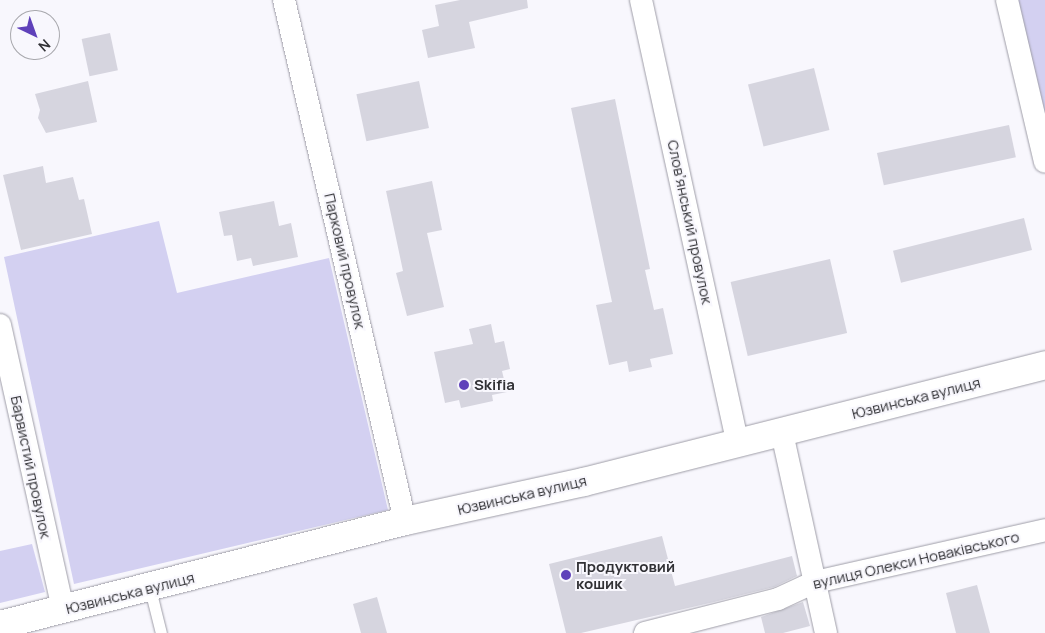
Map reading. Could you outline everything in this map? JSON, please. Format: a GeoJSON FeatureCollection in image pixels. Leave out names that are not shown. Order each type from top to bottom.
{"type":"FeatureCollection","features":[{"type":"Feature","properties":{"kind":"main road","name":"Юзвинська вулиця"},"geometry":{"type":"LineString","coordinates":[[0,625],[150,589],[405,522],[738,444],[1045,366]]}},
{"type":"Feature","properties":{"kind":"street","name":"Парковий провулок"},"geometry":{"type":"LineString","coordinates":[[284,0],[405,522]]}},
{"type":"Feature","properties":{"kind":"street","name":"Словʼянський провулок"},"geometry":{"type":"LineString","coordinates":[[641,0],[738,444]]}},
{"type":"Feature","properties":{"kind":"street"},"geometry":{"type":"LineString","coordinates":[[1006,0],[1045,162]]}},
{"type":"Feature","properties":{"kind":"street","name":"Барвистий провулок"},"geometry":{"type":"LineString","coordinates":[[0,325],[63,610]]}},
{"type":"Feature","properties":{"kind":"street"},"geometry":{"type":"LineString","coordinates":[[782,432],[826,633]]}},
{"type":"Feature","properties":{"kind":"street","name":"вулиця Олекси Новаківського"},"geometry":{"type":"LineString","coordinates":[[645,633],[778,599],[815,582],[1045,530]]}},
{"type":"Feature","properties":{"kind":"lane"},"geometry":{"type":"LineString","coordinates":[[150,589],[161,633]]}},
{"type":"Feature","properties":{"kind":"shaded area"},"geometry":{"type":"Polygon","coordinates":[[[1007,0],[1045,0],[1045,162],[1007,0]]]}},
{"type":"Feature","properties":{"kind":"shaded area"},"geometry":{"type":"Polygon","coordinates":[[[159,221],[177,293],[329,258],[388,510],[74,584],[4,257],[159,221]]]}},
{"type":"Feature","properties":{"kind":"shaded area"},"geometry":{"type":"Polygon","coordinates":[[[32,544],[45,592],[0,603],[0,551],[32,544]]]}},
{"type":"Feature","properties":{"kind":"building"},"geometry":{"type":"Polygon","coordinates":[[[460,0],[527,0],[528,8],[469,22],[475,48],[428,58],[422,30],[439,26],[435,5],[460,0]]]}},
{"type":"Feature","properties":{"kind":"building"},"geometry":{"type":"Polygon","coordinates":[[[110,33],[118,70],[90,76],[82,39],[110,33]]]}},
{"type":"Feature","properties":{"kind":"building"},"geometry":{"type":"Polygon","coordinates":[[[814,68],[829,130],[764,147],[748,84],[814,68]]]}},
{"type":"Feature","properties":{"kind":"building"},"geometry":{"type":"Polygon","coordinates":[[[88,81],[97,122],[46,133],[38,118],[40,110],[35,94],[88,81]]]}},
{"type":"Feature","properties":{"kind":"building"},"geometry":{"type":"Polygon","coordinates":[[[419,81],[429,128],[366,141],[356,94],[419,81]]]}},
{"type":"Feature","properties":{"kind":"building"},"geometry":{"type":"Polygon","coordinates":[[[615,99],[650,269],[645,270],[654,310],[663,308],[673,354],[650,359],[652,367],[629,372],[627,361],[609,365],[596,305],[612,302],[571,108],[615,99]]]}},
{"type":"Feature","properties":{"kind":"building"},"geometry":{"type":"Polygon","coordinates":[[[1009,125],[1016,157],[884,185],[877,153],[1009,125]]]}},
{"type":"Feature","properties":{"kind":"building"},"geometry":{"type":"Polygon","coordinates":[[[43,166],[46,183],[73,177],[79,200],[84,199],[92,234],[21,250],[3,175],[43,166]]]}},
{"type":"Feature","properties":{"kind":"building"},"geometry":{"type":"Polygon","coordinates":[[[432,181],[442,230],[427,233],[444,307],[407,316],[396,273],[403,271],[386,191],[432,181]]]}},
{"type":"Feature","properties":{"kind":"building"},"geometry":{"type":"Polygon","coordinates":[[[274,201],[279,226],[291,223],[298,257],[253,266],[251,258],[237,261],[232,235],[224,236],[219,212],[274,201]]]}},
{"type":"Feature","properties":{"kind":"building"},"geometry":{"type":"Polygon","coordinates":[[[1024,218],[1032,250],[901,283],[893,251],[1024,218]]]}},
{"type":"Feature","properties":{"kind":"building"},"geometry":{"type":"Polygon","coordinates":[[[830,259],[847,333],[748,356],[731,282],[830,259]]]}},
{"type":"Feature","properties":{"kind":"building"},"geometry":{"type":"Polygon","coordinates":[[[491,324],[495,343],[504,341],[510,369],[502,371],[507,392],[492,395],[493,401],[461,408],[459,400],[445,403],[434,352],[473,344],[469,329],[491,324]]]}},
{"type":"Feature","properties":{"kind":"building"},"geometry":{"type":"Polygon","coordinates":[[[662,536],[675,586],[792,556],[797,576],[774,587],[714,602],[581,633],[566,633],[549,564],[662,536]]]}},
{"type":"Feature","properties":{"kind":"building"},"geometry":{"type":"Polygon","coordinates":[[[977,585],[990,633],[956,633],[946,593],[977,585]]]}},
{"type":"Feature","properties":{"kind":"building"},"geometry":{"type":"Polygon","coordinates":[[[377,597],[387,633],[361,633],[353,604],[377,597]]]}},
{"type":"Feature","properties":{"kind":"building"},"geometry":{"type":"Polygon","coordinates":[[[803,602],[810,626],[783,633],[765,633],[761,617],[803,602]]]}},
{"type":"Feature","properties":{"kind":"place","name":"Skifia"},"geometry":{"type":"Point","coordinates":[464,385]}},
{"type":"Feature","properties":{"kind":"place","name":"Продуктовий кошик"},"geometry":{"type":"Point","coordinates":[566,575]}}]}
